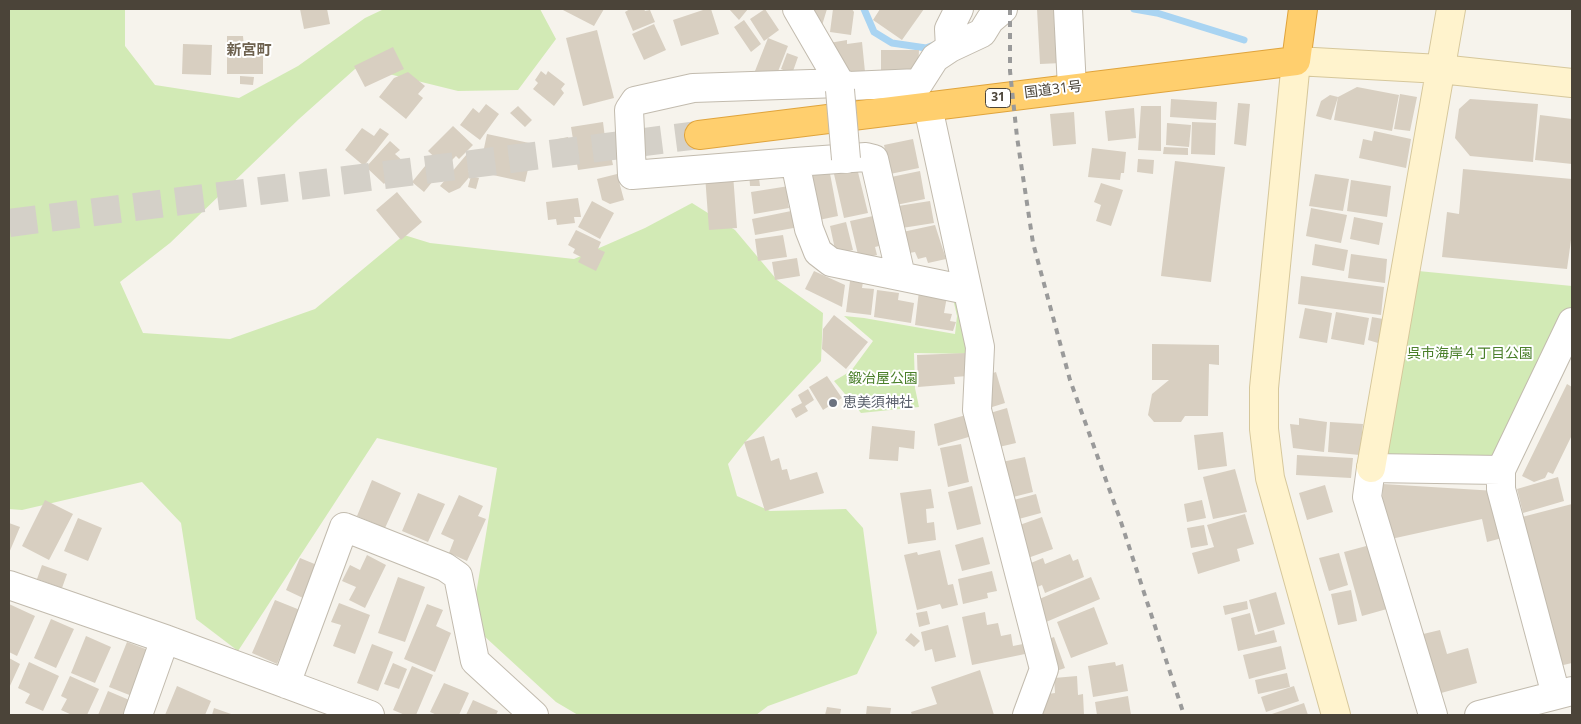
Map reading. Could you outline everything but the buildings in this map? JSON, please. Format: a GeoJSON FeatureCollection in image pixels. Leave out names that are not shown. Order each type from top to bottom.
{"type":"FeatureCollection","features":[{"type":"Feature","properties":{"kind":"highway"},"geometry":{"type":"LineString","coordinates":[[1296,61],[1303,9]]}},
{"type":"Feature","properties":{"kind":"highway","name":"国道31号"},"geometry":{"type":"LineString","coordinates":[[699,135],[1296,61]]}},
{"type":"Feature","properties":{"kind":"street"},"geometry":{"type":"LineString","coordinates":[[797,9],[840,87],[846,159]]}},
{"type":"Feature","properties":{"kind":"street"},"geometry":{"type":"LineString","coordinates":[[901,276],[874,159],[795,162],[632,175],[629,110],[635,101],[693,88],[840,87],[919,83],[952,32],[982,32],[990,20],[1003,9]]}},
{"type":"Feature","properties":{"kind":"street"},"geometry":{"type":"LineString","coordinates":[[1068,9],[1072,88]]}},
{"type":"Feature","properties":{"kind":"street"},"geometry":{"type":"LineString","coordinates":[[1433,715],[1367,497],[1451,9]]}},
{"type":"Feature","properties":{"kind":"street"},"geometry":{"type":"LineString","coordinates":[[1336,715],[1270,478],[1264,429],[1264,379],[1296,61],[1440,69],[1572,83]]}},
{"type":"Feature","properties":{"kind":"street"},"geometry":{"type":"LineString","coordinates":[[928,107],[980,347],[977,410],[1044,669],[1027,715]]}},
{"type":"Feature","properties":{"kind":"street"},"geometry":{"type":"LineString","coordinates":[[795,162],[809,228],[818,252],[831,262],[967,290]]}},
{"type":"Feature","properties":{"kind":"street"},"geometry":{"type":"LineString","coordinates":[[1479,715],[1564,693],[1501,489],[1501,470],[1572,322]]}},
{"type":"Feature","properties":{"kind":"street"},"geometry":{"type":"LineString","coordinates":[[1371,468],[1501,470]]}},
{"type":"Feature","properties":{"kind":"street"},"geometry":{"type":"LineString","coordinates":[[286,684],[344,527],[446,567],[458,576],[475,662],[534,715]]}},
{"type":"Feature","properties":{"kind":"street"},"geometry":{"type":"LineString","coordinates":[[9,584],[165,639],[370,715]]}},
{"type":"Feature","properties":{"kind":"street"},"geometry":{"type":"LineString","coordinates":[[138,715],[165,639]]}},
{"type":"Feature","properties":{"kind":"green space"},"geometry":{"type":"Polygon","coordinates":[[[9,9],[125,9],[125,46],[155,85],[239,98],[298,66],[365,18],[384,9],[540,9],[556,39],[518,90],[458,91],[389,74],[355,69],[299,119],[170,243],[120,282],[143,333],[230,339],[315,309],[404,235],[430,243],[574,259],[645,228],[692,203],[735,230],[777,280],[823,313],[821,361],[746,441],[728,464],[737,496],[770,511],[846,509],[863,528],[877,633],[857,674],[768,706],[756,715],[578,715],[556,702],[471,624],[497,468],[377,438],[238,651],[196,619],[181,523],[142,482],[22,510],[9,509],[9,9]]]}},
{"type":"Feature","properties":{"kind":"green space","name":"呉市海岸４丁目公園"},"geometry":{"type":"Polygon","coordinates":[[[1408,270],[1572,286],[1572,314],[1498,466],[1375,465],[1408,270]]]}},
{"type":"Feature","properties":{"kind":"green space","name":"鍛冶屋公園"},"geometry":{"type":"Polygon","coordinates":[[[951,290],[964,292],[976,354],[914,353],[915,388],[919,407],[861,413],[834,381],[851,371],[873,341],[844,316],[955,334],[957,316],[951,290]]]}},
{"type":"Feature","properties":{"kind":"waterway"},"geometry":{"type":"LineString","coordinates":[[864,9],[874,32],[892,43],[926,48],[934,45]]}},
{"type":"Feature","properties":{"kind":"waterway"},"geometry":{"type":"LineString","coordinates":[[1134,9],[1157,13],[1244,40]]}},
{"type":"Feature","properties":{"kind":"tunnel"},"geometry":{"type":"LineString","coordinates":[[9,223],[699,135]]}},
{"type":"Feature","properties":{"kind":"railway"},"geometry":{"type":"LineString","coordinates":[[1010,9],[1010,71],[1017,137],[1033,243],[1070,380],[1120,519],[1184,715]]}},
{"type":"Feature","properties":{"kind":"place","name":"恵美須神社"},"geometry":{"type":"Point","coordinates":[833,403]}},
{"type":"Feature","properties":{"kind":"district","name":"新宮町"},"geometry":{"type":"Point","coordinates":[249,51]}}]}
